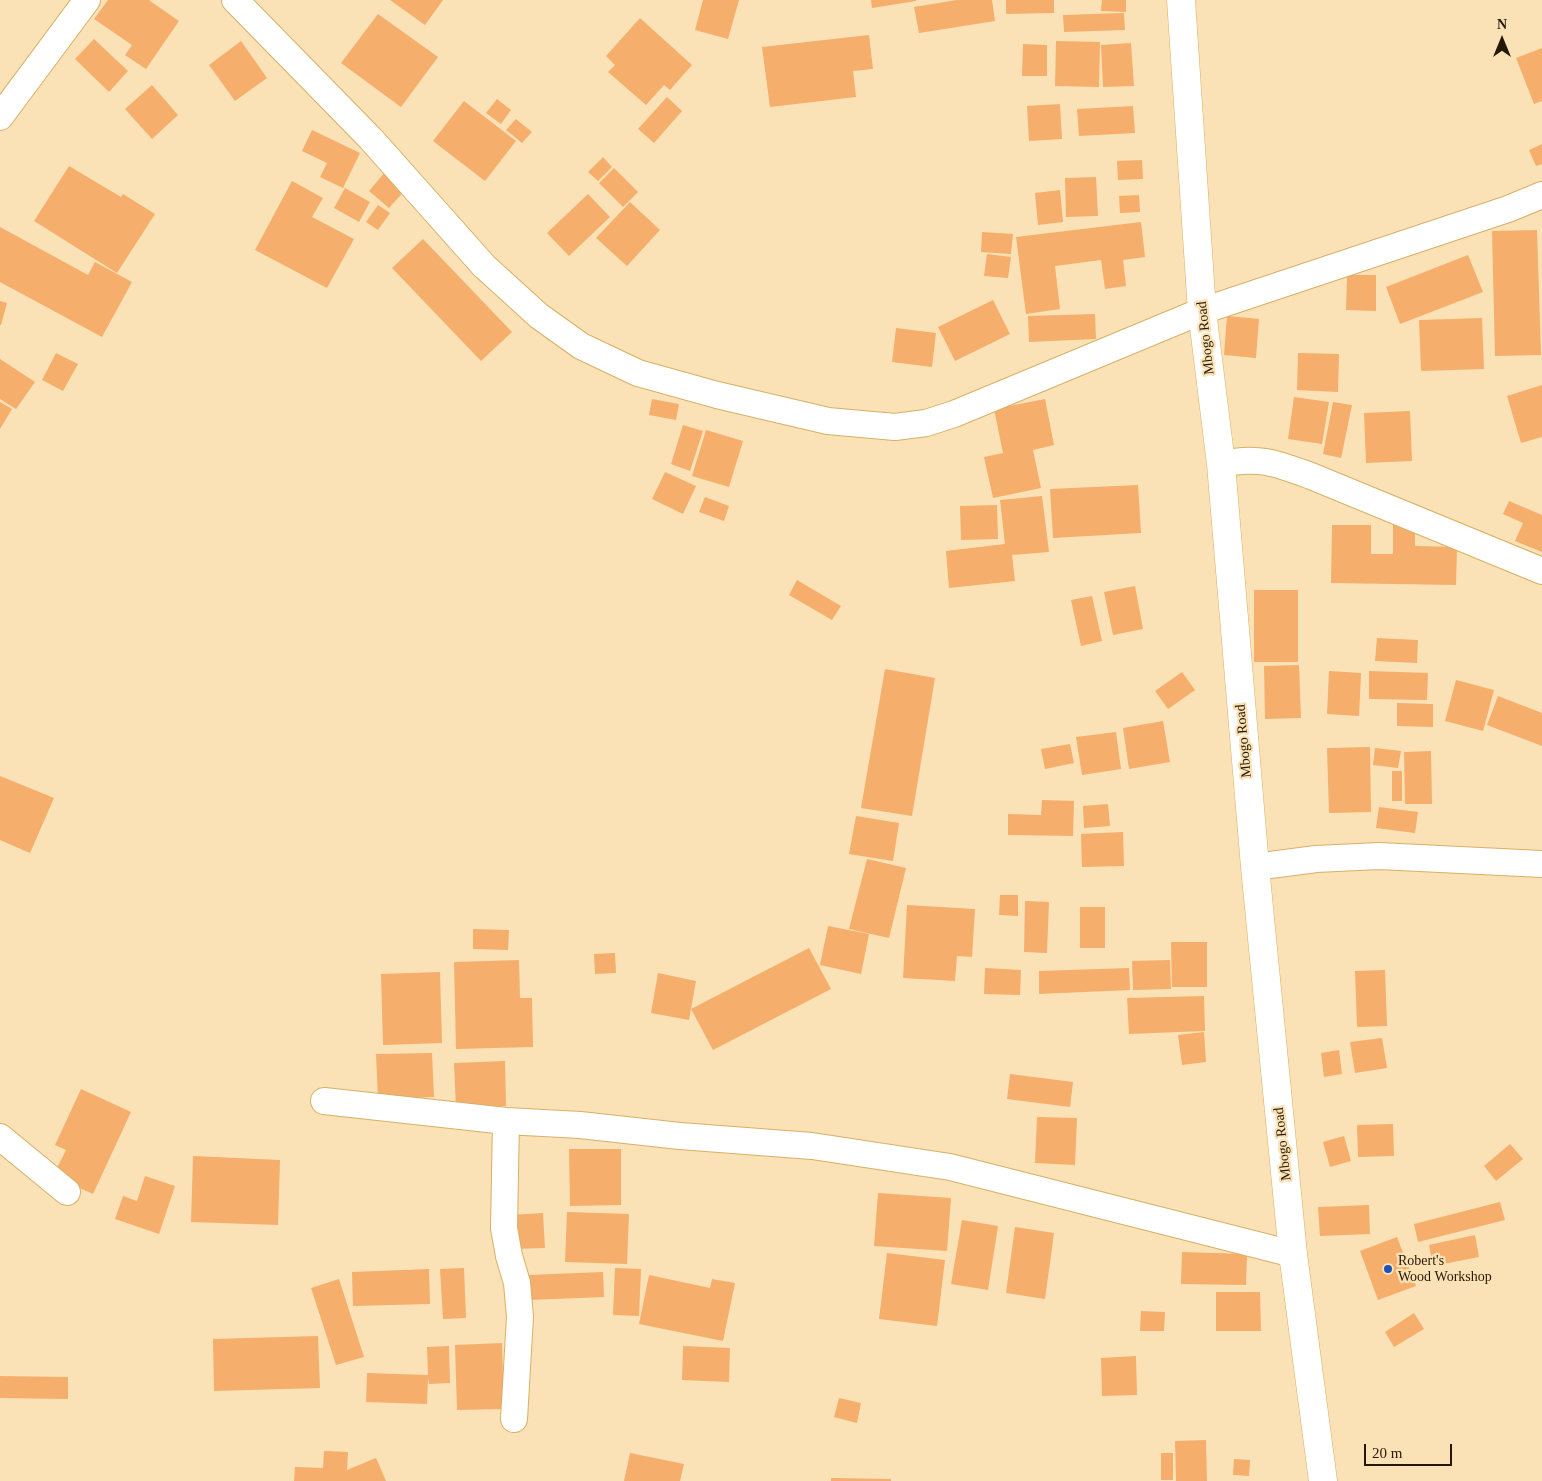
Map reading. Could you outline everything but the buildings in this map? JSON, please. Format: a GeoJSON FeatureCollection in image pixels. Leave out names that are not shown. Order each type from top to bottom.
{"type":"FeatureCollection","features":[{"type":"Feature","properties":{"kind":"main road","name":"Mbogo Road"},"geometry":{"type":"LineString","coordinates":[[1182,0],[1202,311],[1221,464],[1255,867],[1293,1254],[1324,1481]]}},
{"type":"Feature","properties":{"kind":"street"},"geometry":{"type":"LineString","coordinates":[[0,117],[87,0]]}},
{"type":"Feature","properties":{"kind":"street"},"geometry":{"type":"LineString","coordinates":[[235,0],[371,140],[491,273],[539,316],[581,346],[638,373],[717,395],[828,421],[895,427],[926,423],[954,414],[1202,311],[1508,210],[1542,195]]}},
{"type":"Feature","properties":{"kind":"street"},"geometry":{"type":"LineString","coordinates":[[1221,464],[1261,460],[1282,465],[1542,571]]}},
{"type":"Feature","properties":{"kind":"street"},"geometry":{"type":"LineString","coordinates":[[1255,867],[1316,859],[1379,856],[1542,864]]}},
{"type":"Feature","properties":{"kind":"street"},"geometry":{"type":"LineString","coordinates":[[324,1101],[506,1121],[580,1125],[680,1136],[812,1146],[950,1167],[1293,1254]]}},
{"type":"Feature","properties":{"kind":"street"},"geometry":{"type":"LineString","coordinates":[[506,1121],[504,1228],[509,1256],[517,1283],[520,1316],[514,1419]]}},
{"type":"Feature","properties":{"kind":"street"},"geometry":{"type":"LineString","coordinates":[[0,1137],[67,1192]]}},
{"type":"Feature","properties":{"kind":"place","name":"Robert's Wood Workshop"},"geometry":{"type":"Point","coordinates":[1388,1269]}}]}
